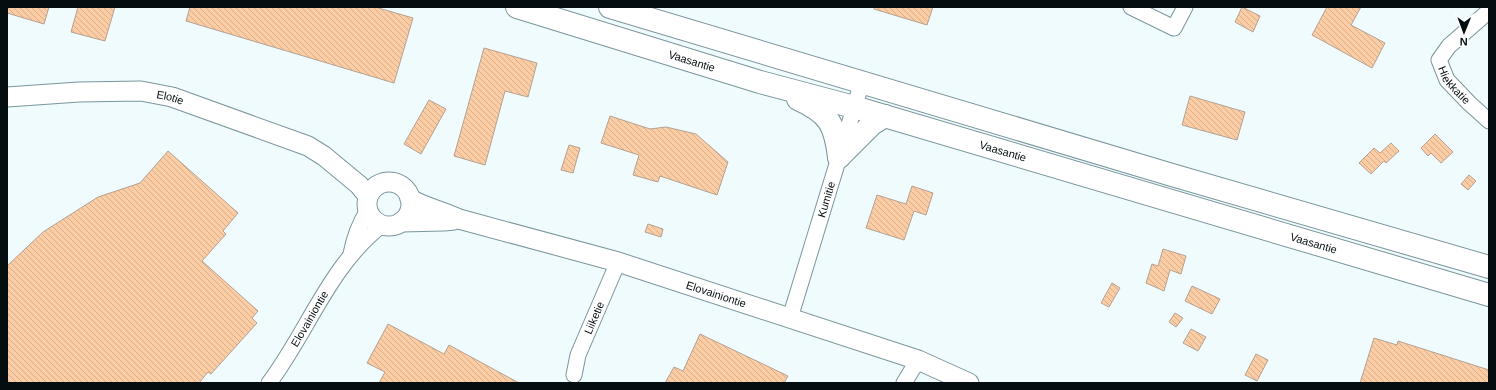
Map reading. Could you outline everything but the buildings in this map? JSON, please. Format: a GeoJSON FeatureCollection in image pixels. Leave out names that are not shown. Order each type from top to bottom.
{"type":"FeatureCollection","features":[{"type":"Feature","properties":{"kind":"highway","name":"Vaasantie"},"geometry":{"type":"LineString","coordinates":[[518,7],[760,82],[885,116],[1489,295]]}},
{"type":"Feature","properties":{"kind":"highway"},"geometry":{"type":"LineString","coordinates":[[610,7],[1489,267]]}},
{"type":"Feature","properties":{"kind":"highway"},"geometry":{"type":"LineString","coordinates":[[760,82],[820,111],[830,122],[836,134],[839,157]]}},
{"type":"Feature","properties":{"kind":"highway"},"geometry":{"type":"LineString","coordinates":[[839,157],[872,124],[885,116]]}},
{"type":"Feature","properties":{"kind":"main road","name":"Elotie"},"geometry":{"type":"LineString","coordinates":[[7,97],[79,92],[141,91],[172,98],[308,146],[324,156],[359,185],[368,203]]}},
{"type":"Feature","properties":{"kind":"main road","name":"Elotie"},"geometry":{"type":"LineString","coordinates":[[324,156],[384,182]]}},
{"type":"Feature","properties":{"kind":"main road"},"geometry":{"type":"LineString","coordinates":[[384,182],[400,185],[408,192],[410,199],[411,205],[409,212],[401,222],[392,226],[382,224],[373,219],[368,203],[374,188],[384,182]]}},
{"type":"Feature","properties":{"kind":"main road","name":"Elovainiontie"},"geometry":{"type":"LineString","coordinates":[[410,199],[459,219],[618,262],[918,360],[969,383]]}},
{"type":"Feature","properties":{"kind":"main road","name":"Elovainiontie"},"geometry":{"type":"LineString","coordinates":[[401,222],[459,219]]}},
{"type":"Feature","properties":{"kind":"street"},"geometry":{"type":"LineString","coordinates":[[1130,7],[1174,28],[1185,7]]}},
{"type":"Feature","properties":{"kind":"street","name":"Hiekkatie"},"geometry":{"type":"LineString","coordinates":[[1489,11],[1448,46],[1439,60],[1448,80],[1469,103],[1489,121]]}},
{"type":"Feature","properties":{"kind":"street","name":"Kumitie"},"geometry":{"type":"LineString","coordinates":[[790,318],[862,82]]}},
{"type":"Feature","properties":{"kind":"street","name":"Elovainiontie"},"geometry":{"type":"LineString","coordinates":[[351,254],[354,239],[368,203]]}},
{"type":"Feature","properties":{"kind":"street","name":"Elovainiontie"},"geometry":{"type":"LineString","coordinates":[[268,383],[282,366],[314,310],[351,254],[382,224]]}},
{"type":"Feature","properties":{"kind":"street","name":"Liiketie"},"geometry":{"type":"LineString","coordinates":[[574,375],[578,355],[618,262]]}},
{"type":"Feature","properties":{"kind":"street"},"geometry":{"type":"LineString","coordinates":[[904,383],[918,360]]}}]}
